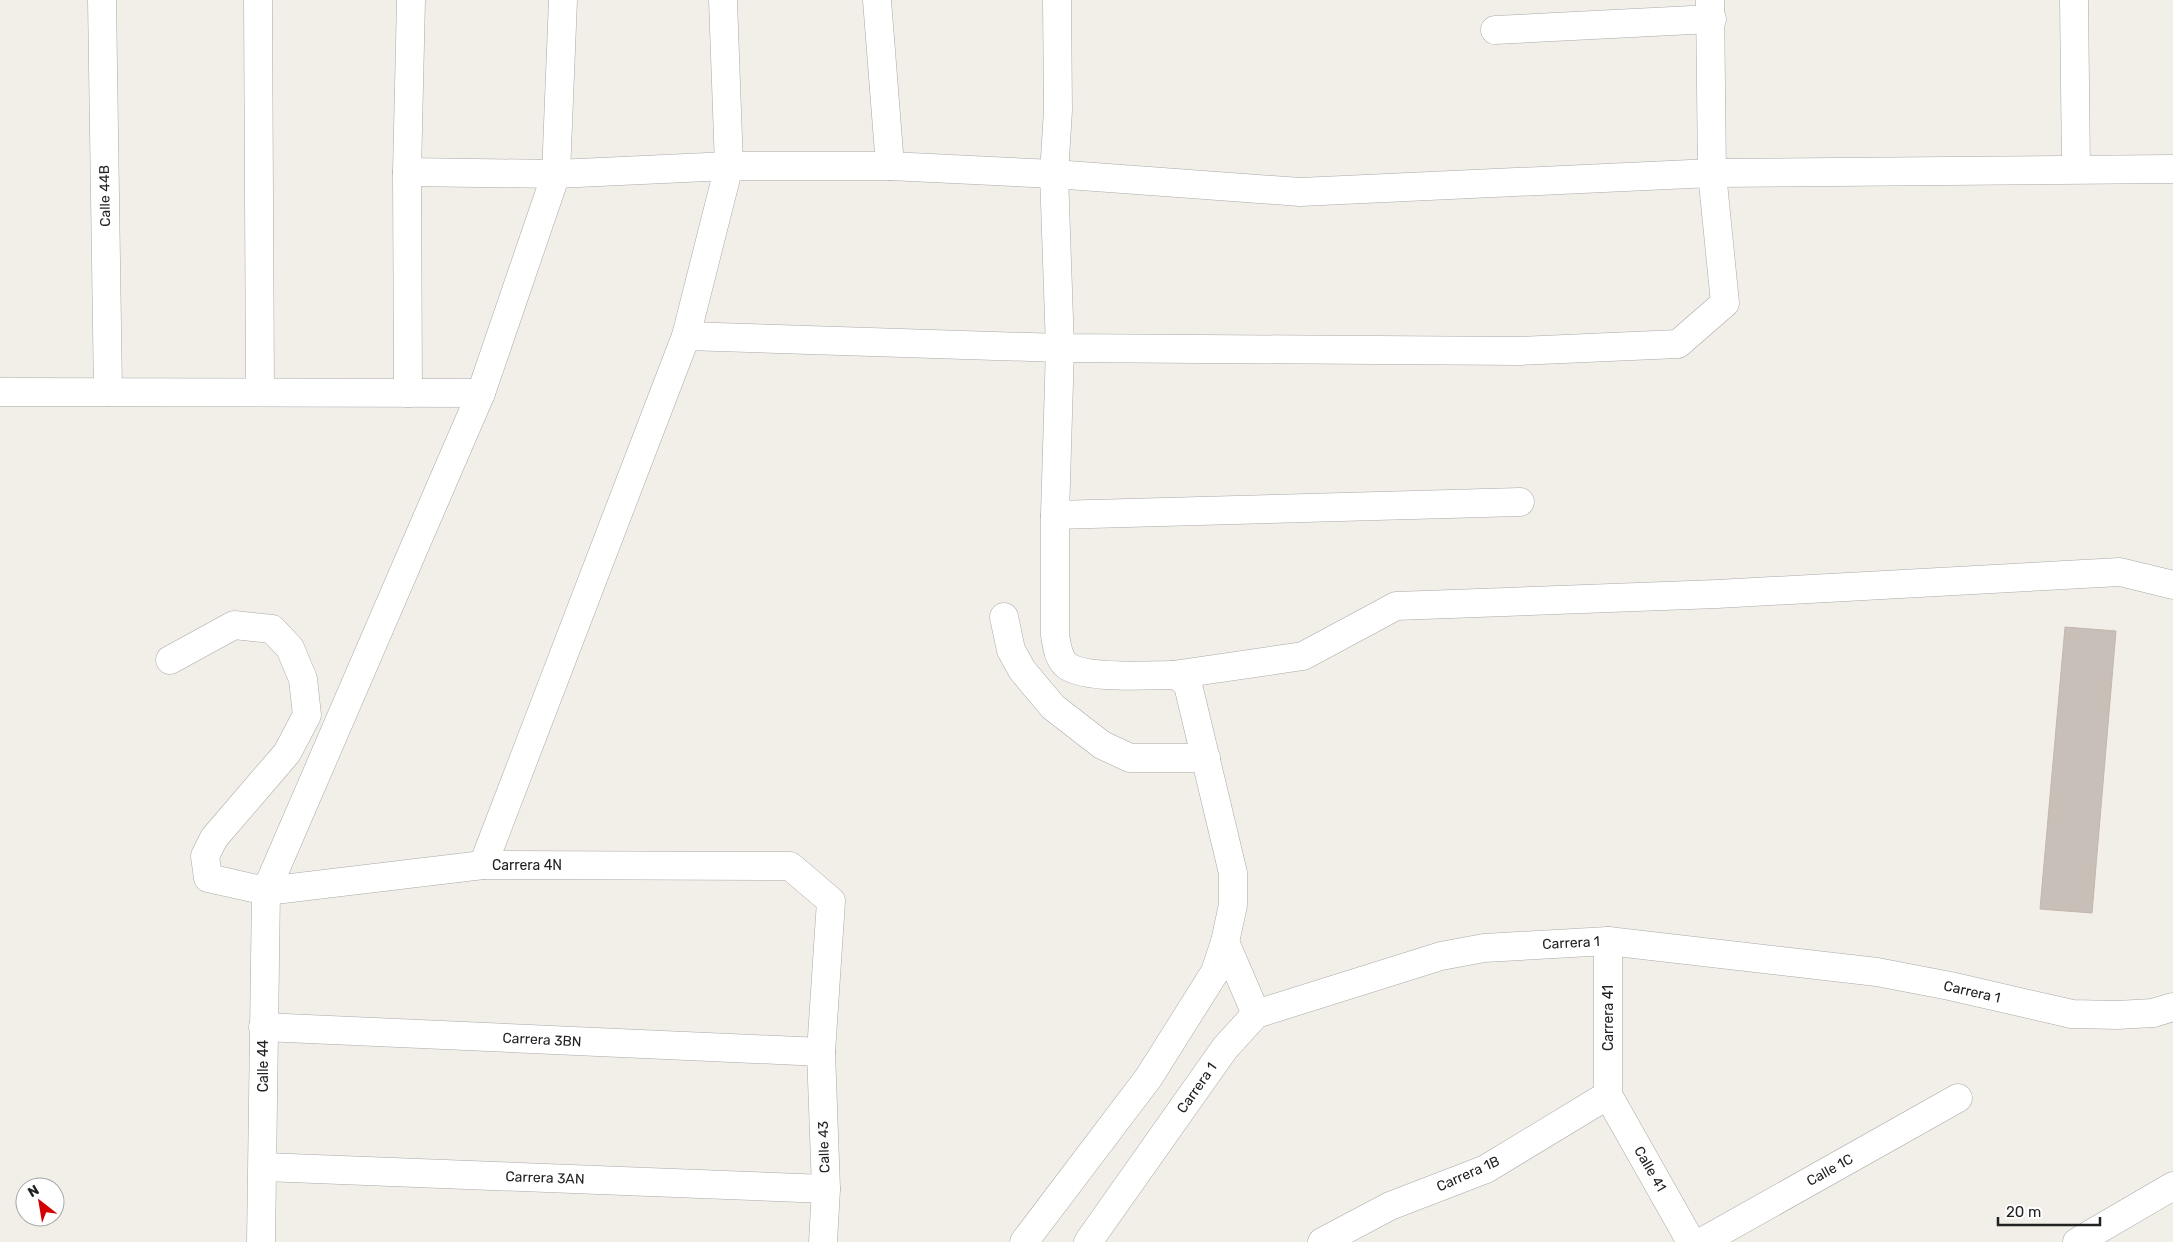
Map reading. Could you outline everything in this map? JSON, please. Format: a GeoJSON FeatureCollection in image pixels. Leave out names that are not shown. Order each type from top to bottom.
{"type":"FeatureCollection","features":[{"type":"Feature","properties":{"kind":"street","name":"Calle 44B"},"geometry":{"type":"LineString","coordinates":[[102,0],[108,392]]}},
{"type":"Feature","properties":{"kind":"street"},"geometry":{"type":"LineString","coordinates":[[258,0],[260,392]]}},
{"type":"Feature","properties":{"kind":"street"},"geometry":{"type":"LineString","coordinates":[[408,393],[407,172],[411,0]]}},
{"type":"Feature","properties":{"kind":"street"},"geometry":{"type":"LineString","coordinates":[[266,891],[481,393],[556,174],[563,0]]}},
{"type":"Feature","properties":{"kind":"street"},"geometry":{"type":"LineString","coordinates":[[483,865],[686,336],[729,166],[723,0]]}},
{"type":"Feature","properties":{"kind":"street"},"geometry":{"type":"LineString","coordinates":[[877,0],[890,166]]}},
{"type":"Feature","properties":{"kind":"street"},"geometry":{"type":"LineString","coordinates":[[1057,0],[1058,110],[1054,174],[1060,348],[1055,515],[1055,635],[1058,652],[1065,664],[1075,670],[1091,674],[1173,675],[1303,656],[1396,606],[1717,594],[2120,572],[2173,585]]}},
{"type":"Feature","properties":{"kind":"street"},"geometry":{"type":"LineString","coordinates":[[2074,0],[2076,170]]}},
{"type":"Feature","properties":{"kind":"street"},"geometry":{"type":"LineString","coordinates":[[686,336],[1060,348],[1520,351],[1678,344],[1725,303],[1712,172],[1711,10],[1495,30]]}},
{"type":"Feature","properties":{"kind":"street"},"geometry":{"type":"LineString","coordinates":[[407,172],[556,174],[729,166],[890,166],[1054,174],[1300,192],[1712,172],[2173,169]]}},
{"type":"Feature","properties":{"kind":"street"},"geometry":{"type":"LineString","coordinates":[[0,392],[481,393]]}},
{"type":"Feature","properties":{"kind":"street"},"geometry":{"type":"LineString","coordinates":[[1055,515],[1520,502]]}},
{"type":"Feature","properties":{"kind":"street"},"geometry":{"type":"LineString","coordinates":[[1004,617],[1010,650],[1022,670],[1053,707],[1102,745],[1130,758],[1206,758]]}},
{"type":"Feature","properties":{"kind":"street","name":"Carrera 4N"},"geometry":{"type":"LineString","coordinates":[[170,660],[234,624],[272,629],[290,648],[303,679],[307,715],[287,753],[214,838],[205,856],[208,878],[266,891],[483,865],[790,866]]}},
{"type":"Feature","properties":{"kind":"street"},"geometry":{"type":"LineString","coordinates":[[1024,1242],[1149,1077],[1215,972],[1225,942],[1234,905],[1232,873],[1188,685],[1181,678],[1173,675]]}},
{"type":"Feature","properties":{"kind":"street","name":"Calle 43"},"geometry":{"type":"LineString","coordinates":[[790,866],[831,900],[821,1052],[826,1189],[823,1242]]}},
{"type":"Feature","properties":{"kind":"street","name":"Calle 44"},"geometry":{"type":"LineString","coordinates":[[261,1242],[264,1167],[263,1027],[266,891]]}},
{"type":"Feature","properties":{"kind":"street","name":"Carrera 1"},"geometry":{"type":"LineString","coordinates":[[1088,1242],[1225,1048],[1256,1014],[1441,956],[1484,948],[1608,941],[1877,972],[1950,986],[2072,1014],[2117,1015],[2154,1012],[2173,1007]]}},
{"type":"Feature","properties":{"kind":"street","name":"Carrera 41"},"geometry":{"type":"LineString","coordinates":[[1608,941],[1608,1095]]}},
{"type":"Feature","properties":{"kind":"street"},"geometry":{"type":"LineString","coordinates":[[1225,942],[1256,1014]]}},
{"type":"Feature","properties":{"kind":"street","name":"Carrera 3BN"},"geometry":{"type":"LineString","coordinates":[[263,1027],[821,1052]]}},
{"type":"Feature","properties":{"kind":"street","name":"Carrera 1B"},"geometry":{"type":"LineString","coordinates":[[1322,1242],[1390,1206],[1486,1169],[1608,1095]]}},
{"type":"Feature","properties":{"kind":"street","name":"Calle 41"},"geometry":{"type":"LineString","coordinates":[[1608,1095],[1691,1242]]}},
{"type":"Feature","properties":{"kind":"street","name":"Calle 1C"},"geometry":{"type":"LineString","coordinates":[[1702,1242],[1958,1098]]}},
{"type":"Feature","properties":{"kind":"street","name":"Carrera 3AN"},"geometry":{"type":"LineString","coordinates":[[264,1167],[826,1189]]}},
{"type":"Feature","properties":{"kind":"street"},"geometry":{"type":"LineString","coordinates":[[2077,1242],[2173,1186]]}},
{"type":"Feature","properties":{"kind":"building"},"geometry":{"type":"Polygon","coordinates":[[[2065,627],[2116,631],[2092,913],[2040,909],[2065,627]]]}}]}
